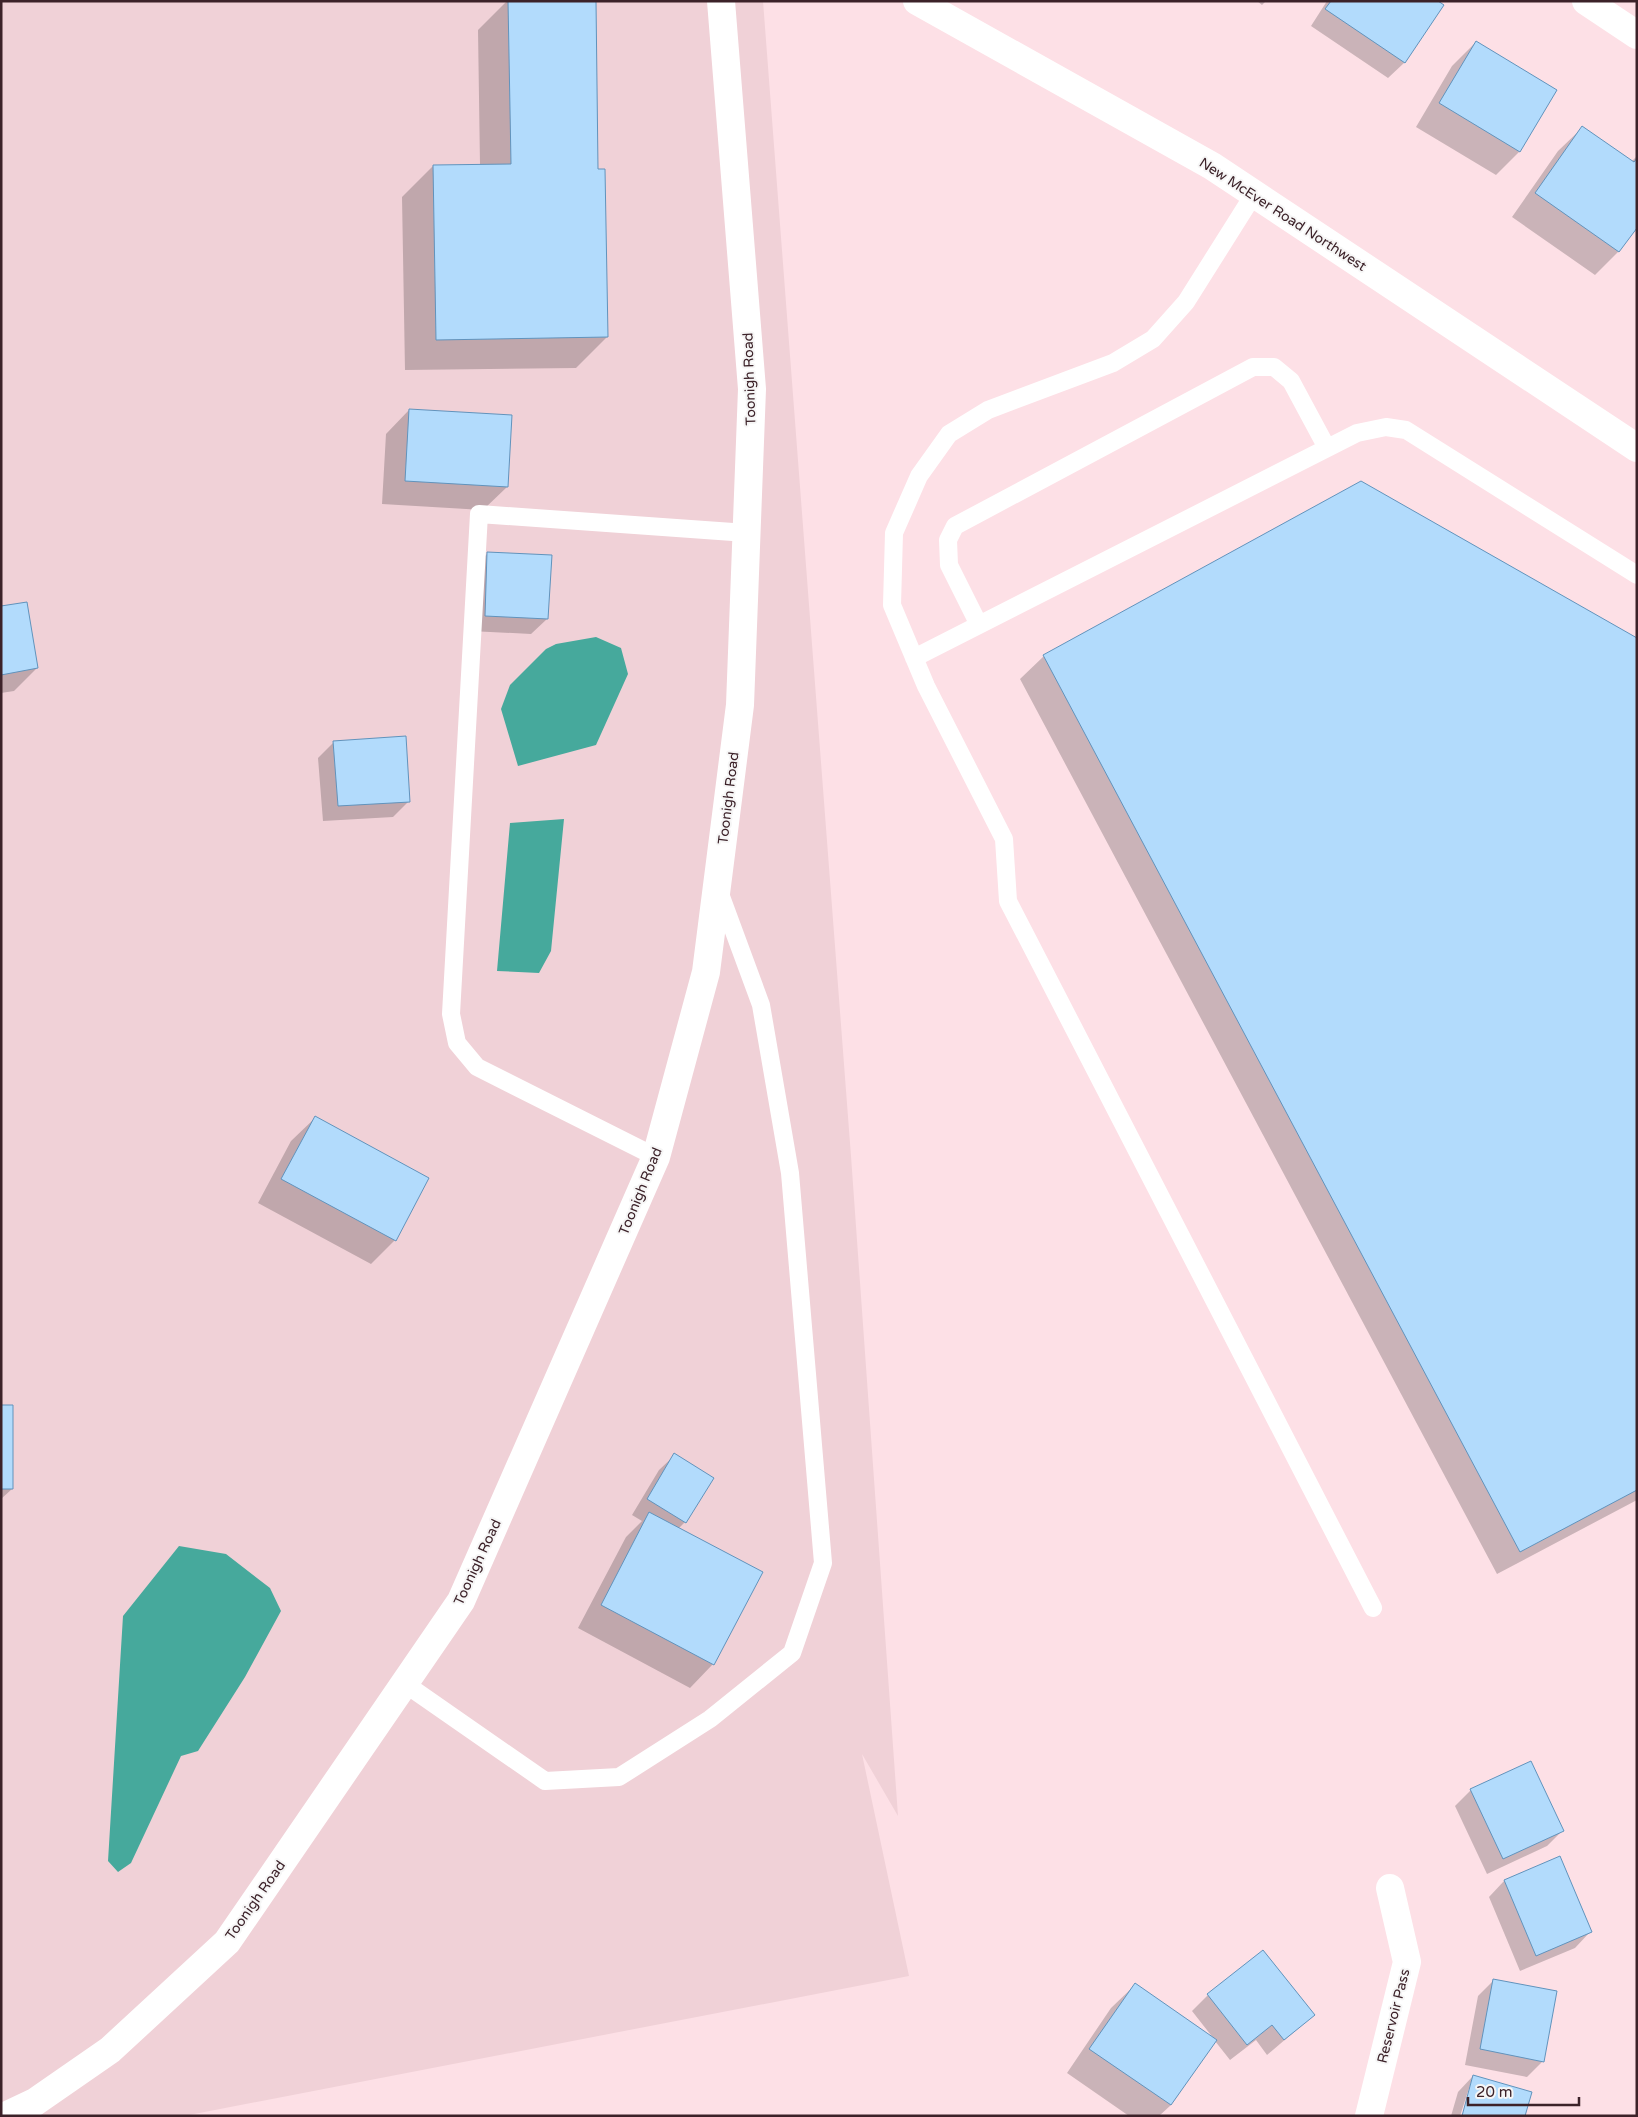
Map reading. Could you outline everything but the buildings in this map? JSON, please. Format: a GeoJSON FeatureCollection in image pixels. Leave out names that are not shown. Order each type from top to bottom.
{"type":"FeatureCollection","features":[{"type":"Feature","properties":{"kind":"street","name":"Toonigh Road"},"geometry":{"type":"LineString","coordinates":[[5,2116],[35,2102],[110,2050],[227,1942],[461,1601],[656,1157],[706,972],[740,705],[752,388],[721,1]]}},
{"type":"Feature","properties":{"kind":"street","name":"New McEver Road Northwest"},"geometry":{"type":"LineString","coordinates":[[917,1],[1212,166],[1637,448]]}},
{"type":"Feature","properties":{"kind":"street"},"geometry":{"type":"LineString","coordinates":[[1586,1],[1637,35]]}},
{"type":"Feature","properties":{"kind":"street","name":"Reservoir Pass"},"geometry":{"type":"LineString","coordinates":[[1369,2116],[1407,1962],[1390,1888]]}},
{"type":"Feature","properties":{"kind":"lane"},"geometry":{"type":"LineString","coordinates":[[1254,194],[1186,302],[1153,338],[1113,363],[988,410],[949,434],[919,476],[894,533],[892,605],[914,658],[1004,839],[1008,901],[1373,1608]]}},
{"type":"Feature","properties":{"kind":"lane"},"geometry":{"type":"LineString","coordinates":[[979,625],[949,565],[948,540],[955,526],[1253,367],[1274,367],[1291,381],[1327,448]]}},
{"type":"Feature","properties":{"kind":"lane"},"geometry":{"type":"LineString","coordinates":[[914,658],[1357,432],[1386,426],[1406,430],[1637,575]]}},
{"type":"Feature","properties":{"kind":"lane"},"geometry":{"type":"LineString","coordinates":[[656,1157],[477,1067],[457,1043],[452,1005],[479,514],[747,533]]}},
{"type":"Feature","properties":{"kind":"lane"},"geometry":{"type":"LineString","coordinates":[[404,1683],[545,1780],[619,1777],[710,1719],[792,1652],[822,1563],[790,1173],[762,1005],[717,886]]}},
{"type":"Feature","properties":{"kind":"shaded area"},"geometry":{"type":"Polygon","coordinates":[[[1,1],[763,1],[851,1156],[898,1816],[862,1754],[909,1976],[184,2116],[1,2116],[1,1]]]}},
{"type":"Feature","properties":{"kind":"shaded area"},"geometry":{"type":"Polygon","coordinates":[[[596,637],[621,648],[628,674],[596,745],[518,766],[501,709],[510,685],[546,649],[556,644],[596,637]]]}},
{"type":"Feature","properties":{"kind":"shaded area"},"geometry":{"type":"Polygon","coordinates":[[[564,819],[551,951],[539,973],[497,971],[510,823],[564,819]]]}},
{"type":"Feature","properties":{"kind":"shaded area"},"geometry":{"type":"Polygon","coordinates":[[[179,1546],[226,1554],[270,1588],[281,1611],[245,1677],[198,1751],[181,1756],[131,1863],[118,1872],[108,1861],[123,1616],[179,1546]]]}}]}
